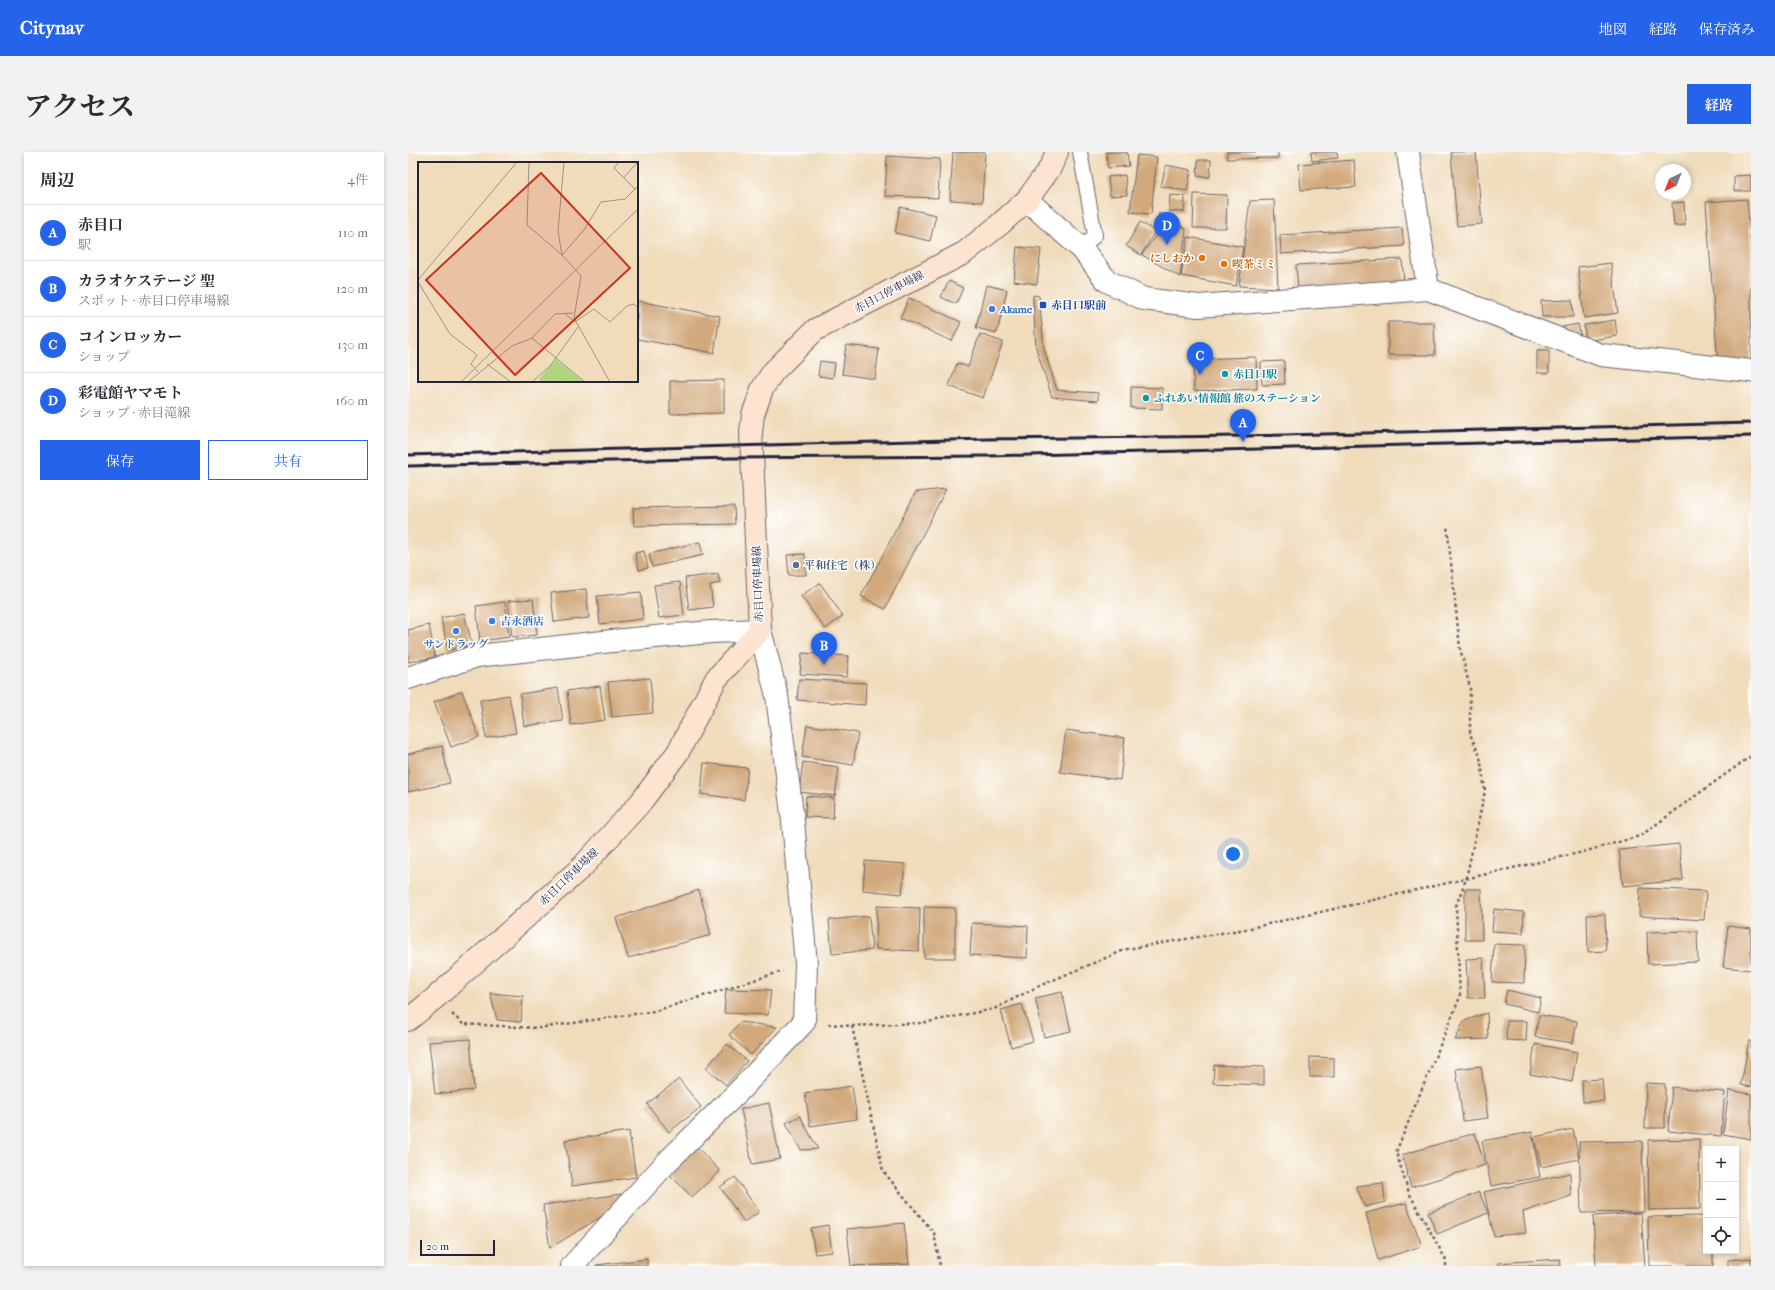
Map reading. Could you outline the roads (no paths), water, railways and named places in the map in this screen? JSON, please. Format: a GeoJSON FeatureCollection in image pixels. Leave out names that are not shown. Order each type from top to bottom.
{"type":"FeatureCollection","features":[{"type":"Feature","properties":{"kind":"main road","name":"赤目口停車場線"},"geometry":{"type":"LineString","coordinates":[[408,1020],[435,998],[582,867],[640,802],[678,752],[716,679],[760,630],[751,432],[753,415],[762,389],[773,372],[815,330],[964,253],[1027,200],[1050,168],[1057,152]]}},
{"type":"Feature","properties":{"kind":"street"},"geometry":{"type":"LineString","coordinates":[[1408,152],[1428,289]]}},
{"type":"Feature","properties":{"kind":"street"},"geometry":{"type":"LineString","coordinates":[[1027,200],[1082,249],[1107,281],[1144,299],[1198,306],[1428,289],[1601,355],[1751,371]]}},
{"type":"Feature","properties":{"kind":"street"},"geometry":{"type":"LineString","coordinates":[[408,678],[477,656],[612,641],[711,632],[760,630],[778,704],[794,829],[806,964],[804,1022],[740,1090],[667,1162],[572,1266]]}},
{"type":"Feature","properties":{"kind":"lane"},"geometry":{"type":"LineString","coordinates":[[1080,152],[1095,235],[1082,249]]}},
{"type":"Feature","properties":{"kind":"railway"},"geometry":{"type":"LineString","coordinates":[[408,455],[986,439],[1243,436],[1751,423]]}},
{"type":"Feature","properties":{"kind":"railway"},"geometry":{"type":"LineString","coordinates":[[408,466],[731,458],[989,456],[1751,436]]}},
{"type":"Feature","properties":{"kind":"place","name":"彩電館ヤマモト"},"geometry":{"type":"Point","coordinates":[1167,245]}},
{"type":"Feature","properties":{"kind":"place","name":"にしおか"},"geometry":{"type":"Point","coordinates":[1202,258]}},
{"type":"Feature","properties":{"kind":"place","name":"喫茶ミミ"},"geometry":{"type":"Point","coordinates":[1224,264]}},
{"type":"Feature","properties":{"kind":"place","name":"赤目口駅前"},"geometry":{"type":"Point","coordinates":[1043,305]}},
{"type":"Feature","properties":{"kind":"place","name":"Akame"},"geometry":{"type":"Point","coordinates":[992,309]}},
{"type":"Feature","properties":{"kind":"place","name":"赤目口駅"},"geometry":{"type":"Point","coordinates":[1225,374]}},
{"type":"Feature","properties":{"kind":"place","name":"コインロッカー"},"geometry":{"type":"Point","coordinates":[1200,375]}},
{"type":"Feature","properties":{"kind":"place","name":"ふれあい情報館 旅のステーション"},"geometry":{"type":"Point","coordinates":[1146,398]}},
{"type":"Feature","properties":{"kind":"place","name":"赤目口"},"geometry":{"type":"Point","coordinates":[1243,442]}},
{"type":"Feature","properties":{"kind":"place","name":"平和住宅（株）"},"geometry":{"type":"Point","coordinates":[796,565]}},
{"type":"Feature","properties":{"kind":"place","name":"吉永酒店"},"geometry":{"type":"Point","coordinates":[492,621]}},
{"type":"Feature","properties":{"kind":"place","name":"サンドラッグ"},"geometry":{"type":"Point","coordinates":[456,631]}},
{"type":"Feature","properties":{"kind":"place","name":"カラオケステージ 聖"},"geometry":{"type":"Point","coordinates":[824,665]}}]}
